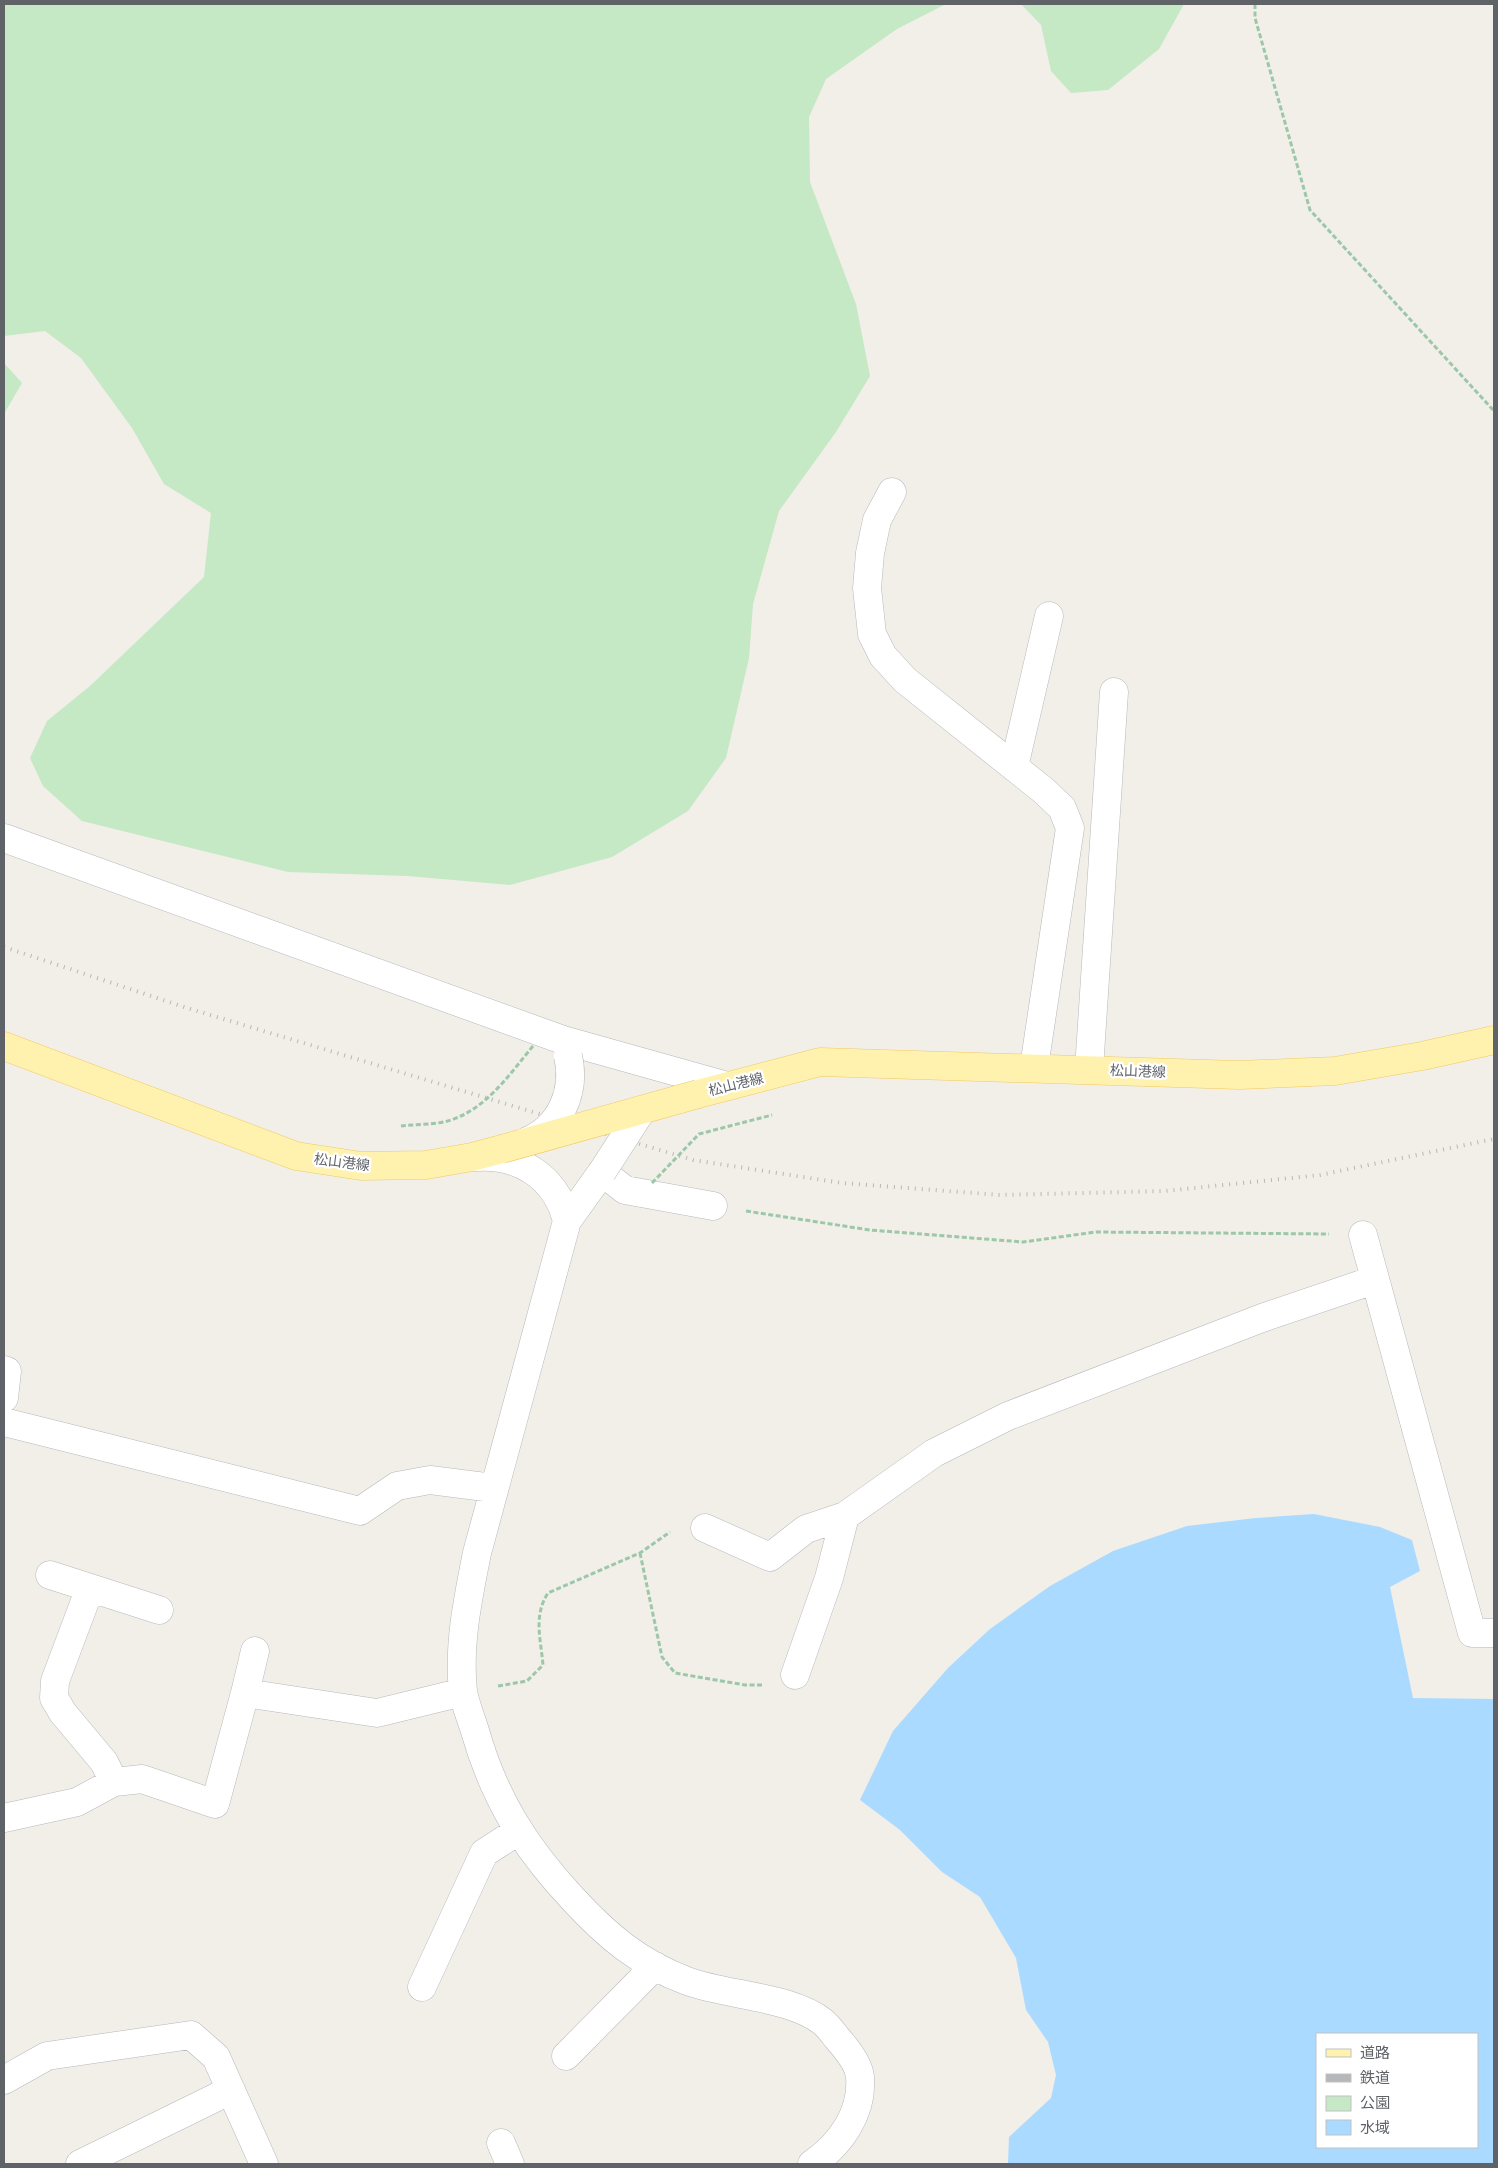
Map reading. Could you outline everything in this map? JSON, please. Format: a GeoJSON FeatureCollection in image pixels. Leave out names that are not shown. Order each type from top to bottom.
{"type":"FeatureCollection","features":[{"type":"Feature","properties":{"kind":"main road","name":"松山港線"},"geometry":{"type":"LineString","coordinates":[[4,1046],[296,1156],[361,1166],[426,1165],[472,1157],[820,1062],[1034,1067],[1239,1075],[1335,1071],[1422,1056],[1494,1040]]}},
{"type":"Feature","properties":{"kind":"street"},"geometry":{"type":"LineString","coordinates":[[892,492],[877,520],[870,553],[868,588],[872,634],[883,656],[904,680],[1043,790],[1062,808],[1070,828],[1034,1067]]}},
{"type":"Feature","properties":{"kind":"street"},"geometry":{"type":"LineString","coordinates":[[1014,767],[1049,616]]}},
{"type":"Feature","properties":{"kind":"street"},"geometry":{"type":"LineString","coordinates":[[1089,1069],[1114,692]]}},
{"type":"Feature","properties":{"kind":"street"},"geometry":{"type":"LineString","coordinates":[[4,838],[565,1048],[727,1086]]}},
{"type":"Feature","properties":{"kind":"street"},"geometry":{"type":"LineString","coordinates":[[506,1148],[544,1132],[560,1112],[570,1089],[571,1076],[565,1048]]}},
{"type":"Feature","properties":{"kind":"street"},"geometry":{"type":"LineString","coordinates":[[642,1110],[602,1172],[567,1221],[493,1488],[468,1600],[463,1650],[463,1692],[484,1763],[505,1809],[518,1831],[548,1872],[603,1932],[628,1951],[688,1981],[793,2006],[823,2022],[847,2049],[860,2075],[858,2102],[848,2130],[812,2164]]}},
{"type":"Feature","properties":{"kind":"street"},"geometry":{"type":"LineString","coordinates":[[472,1157],[503,1157],[529,1167],[550,1185],[558,1196],[567,1221]]}},
{"type":"Feature","properties":{"kind":"street"},"geometry":{"type":"LineString","coordinates":[[602,1172],[625,1190],[713,1206]]}},
{"type":"Feature","properties":{"kind":"street"},"geometry":{"type":"LineString","coordinates":[[1363,1235],[1472,1633],[1494,1633]]}},
{"type":"Feature","properties":{"kind":"street"},"geometry":{"type":"LineString","coordinates":[[705,1528],[770,1557],[806,1529],[845,1516],[934,1453],[1008,1416],[1262,1318],[1374,1280]]}},
{"type":"Feature","properties":{"kind":"street"},"geometry":{"type":"LineString","coordinates":[[4,1370],[7,1371],[4,1398]]}},
{"type":"Feature","properties":{"kind":"street"},"geometry":{"type":"LineString","coordinates":[[4,1422],[360,1511],[397,1486],[430,1480],[493,1488]]}},
{"type":"Feature","properties":{"kind":"street"},"geometry":{"type":"LineString","coordinates":[[795,1675],[829,1578],[845,1516]]}},
{"type":"Feature","properties":{"kind":"street"},"geometry":{"type":"LineString","coordinates":[[50,1575],[159,1610]]}},
{"type":"Feature","properties":{"kind":"street"},"geometry":{"type":"LineString","coordinates":[[90,1588],[55,1681],[54,1698],[62,1713],[104,1762],[114,1782]]}},
{"type":"Feature","properties":{"kind":"street"},"geometry":{"type":"LineString","coordinates":[[4,1818],[77,1802],[114,1782],[142,1779],[214,1804],[255,1651]]}},
{"type":"Feature","properties":{"kind":"street"},"geometry":{"type":"LineString","coordinates":[[245,1693],[377,1713],[463,1692]]}},
{"type":"Feature","properties":{"kind":"street"},"geometry":{"type":"LineString","coordinates":[[422,1987],[484,1853],[518,1831]]}},
{"type":"Feature","properties":{"kind":"street"},"geometry":{"type":"LineString","coordinates":[[566,2056],[655,1966]]}},
{"type":"Feature","properties":{"kind":"street"},"geometry":{"type":"LineString","coordinates":[[4,2080],[47,2056],[191,2035],[216,2057],[264,2164]]}},
{"type":"Feature","properties":{"kind":"street"},"geometry":{"type":"LineString","coordinates":[[80,2164],[231,2090]]}},
{"type":"Feature","properties":{"kind":"path"},"geometry":{"type":"LineString","coordinates":[[1255,4],[1255,18],[1310,210],[1494,411]]}},
{"type":"Feature","properties":{"kind":"path"},"geometry":{"type":"LineString","coordinates":[[401,1126],[449,1120],[473,1111],[502,1083],[533,1046]]}},
{"type":"Feature","properties":{"kind":"path"},"geometry":{"type":"LineString","coordinates":[[652,1183],[699,1134],[772,1115]]}},
{"type":"Feature","properties":{"kind":"path"},"geometry":{"type":"LineString","coordinates":[[713,1206],[870,1230],[1022,1242],[1096,1232],[1363,1235]]}},
{"type":"Feature","properties":{"kind":"path"},"geometry":{"type":"LineString","coordinates":[[463,1692],[527,1681],[543,1665],[539,1625],[540,1606],[548,1594],[640,1553],[663,1535],[684,1526],[705,1528]]}},
{"type":"Feature","properties":{"kind":"path"},"geometry":{"type":"LineString","coordinates":[[640,1553],[662,1657],[675,1673],[745,1685],[784,1685],[795,1675]]}},
{"type":"Feature","properties":{"kind":"green space"},"geometry":{"type":"Polygon","coordinates":[[[4,4],[946,4],[897,29],[826,79],[809,117],[810,182],[856,304],[870,376],[836,432],[779,511],[753,604],[749,658],[726,758],[688,811],[612,857],[510,885],[408,876],[288,872],[82,821],[43,786],[30,758],[47,721],[90,686],[204,577],[211,513],[164,484],[132,428],[81,358],[45,331],[4,336],[4,4]]]}},
{"type":"Feature","properties":{"kind":"green space"},"geometry":{"type":"Polygon","coordinates":[[[1021,4],[1184,4],[1159,49],[1108,90],[1071,93],[1051,71],[1041,25],[1021,4]]]}},
{"type":"Feature","properties":{"kind":"green space"},"geometry":{"type":"Polygon","coordinates":[[[4,363],[22,383],[4,414],[4,363]]]}},
{"type":"Feature","properties":{"kind":"water"},"geometry":{"type":"Polygon","coordinates":[[[1314,1514],[1380,1527],[1412,1540],[1420,1571],[1390,1587],[1413,1698],[1494,1699],[1494,2164],[1008,2164],[1009,2137],[1051,2098],[1056,2075],[1048,2042],[1026,2010],[1016,1958],[980,1897],[942,1872],[900,1830],[860,1800],[893,1731],[948,1668],[990,1629],[1050,1586],[1113,1551],[1187,1526],[1314,1514]]]}},
{"type":"Feature","properties":{"kind":"railway"},"geometry":{"type":"LineString","coordinates":[[4,947],[187,1008],[693,1160],[842,1183],[1000,1195],[1165,1191],[1320,1175],[1494,1139]]}}]}
